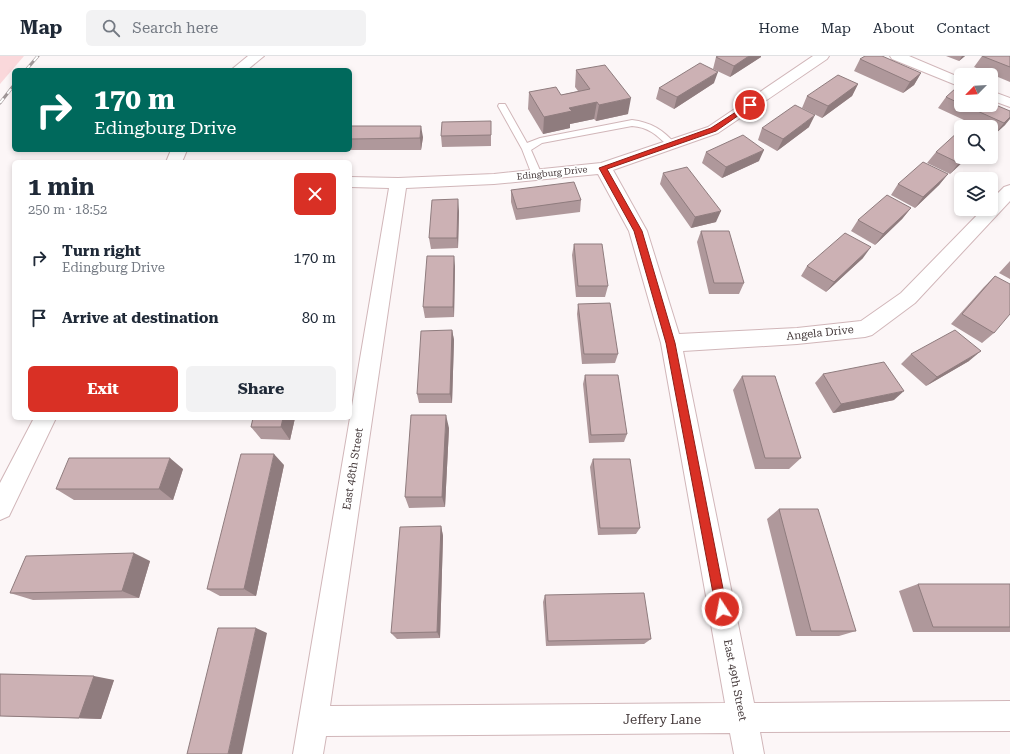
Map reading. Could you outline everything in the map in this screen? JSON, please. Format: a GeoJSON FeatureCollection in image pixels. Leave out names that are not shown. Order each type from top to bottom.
{"type":"FeatureCollection","features":[{"type":"Feature","properties":{"kind":"street"},"geometry":{"type":"LineString","coordinates":[[241,68],[257,56]]}},
{"type":"Feature","properties":{"kind":"street","name":"Edingburg Drive"},"geometry":{"type":"LineString","coordinates":[[352,182],[398,183],[494,179],[603,168],[714,130],[822,56]]}},
{"type":"Feature","properties":{"kind":"street"},"geometry":{"type":"LineString","coordinates":[[897,56],[954,80]]}},
{"type":"Feature","properties":{"kind":"street"},"geometry":{"type":"LineString","coordinates":[[998,98],[1010,103]]}},
{"type":"Feature","properties":{"kind":"street","name":"East 49th Street"},"geometry":{"type":"LineString","coordinates":[[603,168],[638,231],[671,343],[749,754]]}},
{"type":"Feature","properties":{"kind":"street","name":"East 48th Street"},"geometry":{"type":"LineString","coordinates":[[308,754],[398,183]]}},
{"type":"Feature","properties":{"kind":"street","name":"Angela Drive"},"geometry":{"type":"LineString","coordinates":[[671,343],[797,336],[865,329],[908,298],[1010,191]]}},
{"type":"Feature","properties":{"kind":"street"},"geometry":{"type":"LineString","coordinates":[[0,508],[45,420]]}},
{"type":"Feature","properties":{"kind":"street","name":"Jeffery Lane"},"geometry":{"type":"LineString","coordinates":[[313,721],[1010,716]]}},
{"type":"Feature","properties":{"kind":"lane"},"geometry":{"type":"LineString","coordinates":[[502,106],[526,149],[536,175]]}},
{"type":"Feature","properties":{"kind":"lane"},"geometry":{"type":"LineString","coordinates":[[526,149],[532,144],[540,141],[632,122],[642,123],[655,128],[671,144]]}},
{"type":"Feature","properties":{"kind":"shaded area"},"geometry":{"type":"Polygon","coordinates":[[[0,56],[24,56],[14,68],[12,68],[0,84],[0,56]]]}},
{"type":"Feature","properties":{"kind":"building"},"geometry":{"type":"Polygon","coordinates":[[[749,56],[734,66],[716,57],[749,56]]]}},
{"type":"Feature","properties":{"kind":"building"},"geometry":{"type":"Polygon","coordinates":[[[865,56],[882,56],[921,73],[910,82],[860,59],[865,56]]]}},
{"type":"Feature","properties":{"kind":"building"},"geometry":{"type":"Polygon","coordinates":[[[982,56],[1010,56],[1010,67],[982,56]]]}},
{"type":"Feature","properties":{"kind":"building"},"geometry":{"type":"Polygon","coordinates":[[[700,63],[718,72],[677,97],[659,88],[700,63]]]}},
{"type":"Feature","properties":{"kind":"building"},"geometry":{"type":"Polygon","coordinates":[[[605,65],[631,98],[599,105],[597,102],[569,108],[572,111],[544,117],[529,92],[556,87],[561,95],[590,89],[576,70],[605,65]]]}},
{"type":"Feature","properties":{"kind":"building"},"geometry":{"type":"Polygon","coordinates":[[[838,75],[858,84],[828,106],[807,96],[838,75]]]}},
{"type":"Feature","properties":{"kind":"building"},"geometry":{"type":"Polygon","coordinates":[[[954,90],[954,101],[946,97],[954,90]]]}},
{"type":"Feature","properties":{"kind":"building"},"geometry":{"type":"Polygon","coordinates":[[[795,105],[815,115],[783,139],[762,128],[795,105]]]}},
{"type":"Feature","properties":{"kind":"building"},"geometry":{"type":"Polygon","coordinates":[[[998,106],[1010,111],[1010,117],[1004,123],[980,112],[998,112],[998,106]]]}},
{"type":"Feature","properties":{"kind":"building"},"geometry":{"type":"Polygon","coordinates":[[[491,121],[491,135],[441,136],[442,122],[491,121]]]}},
{"type":"Feature","properties":{"kind":"building"},"geometry":{"type":"Polygon","coordinates":[[[352,126],[421,126],[420,138],[352,139],[352,126]]]}},
{"type":"Feature","properties":{"kind":"building"},"geometry":{"type":"Polygon","coordinates":[[[743,135],[764,150],[726,167],[706,152],[743,135]]]}},
{"type":"Feature","properties":{"kind":"building"},"geometry":{"type":"Polygon","coordinates":[[[954,136],[954,161],[936,152],[954,136]]]}},
{"type":"Feature","properties":{"kind":"building"},"geometry":{"type":"Polygon","coordinates":[[[923,162],[948,174],[923,197],[898,184],[923,162]]]}},
{"type":"Feature","properties":{"kind":"building"},"geometry":{"type":"Polygon","coordinates":[[[687,167],[721,211],[695,217],[663,173],[687,167]]]}},
{"type":"Feature","properties":{"kind":"building"},"geometry":{"type":"Polygon","coordinates":[[[574,182],[581,200],[517,209],[511,190],[574,182]]]}},
{"type":"Feature","properties":{"kind":"building"},"geometry":{"type":"Polygon","coordinates":[[[887,195],[911,208],[883,234],[858,220],[887,195]]]}},
{"type":"Feature","properties":{"kind":"building"},"geometry":{"type":"Polygon","coordinates":[[[458,199],[457,238],[429,238],[432,200],[458,199]]]}},
{"type":"Feature","properties":{"kind":"building"},"geometry":{"type":"Polygon","coordinates":[[[701,231],[729,231],[744,283],[714,283],[701,231]]]}},
{"type":"Feature","properties":{"kind":"building"},"geometry":{"type":"Polygon","coordinates":[[[845,233],[871,247],[834,282],[807,266],[845,233]]]}},
{"type":"Feature","properties":{"kind":"building"},"geometry":{"type":"Polygon","coordinates":[[[574,244],[602,244],[608,286],[578,286],[574,244]]]}},
{"type":"Feature","properties":{"kind":"building"},"geometry":{"type":"Polygon","coordinates":[[[427,256],[454,256],[453,307],[423,307],[427,256]]]}},
{"type":"Feature","properties":{"kind":"building"},"geometry":{"type":"Polygon","coordinates":[[[995,276],[1010,284],[1010,314],[994,333],[962,314],[995,276]]]}},
{"type":"Feature","properties":{"kind":"building"},"geometry":{"type":"Polygon","coordinates":[[[610,303],[618,354],[584,354],[578,304],[610,303]]]}},
{"type":"Feature","properties":{"kind":"building"},"geometry":{"type":"Polygon","coordinates":[[[452,330],[450,394],[417,394],[421,331],[452,330]]]}},
{"type":"Feature","properties":{"kind":"building"},"geometry":{"type":"Polygon","coordinates":[[[955,330],[981,351],[937,377],[911,354],[955,330]]]}},
{"type":"Feature","properties":{"kind":"building"},"geometry":{"type":"Polygon","coordinates":[[[884,362],[904,391],[841,404],[823,374],[884,362]]]}},
{"type":"Feature","properties":{"kind":"building"},"geometry":{"type":"Polygon","coordinates":[[[585,375],[618,375],[627,434],[591,435],[585,375]]]}},
{"type":"Feature","properties":{"kind":"building"},"geometry":{"type":"Polygon","coordinates":[[[742,376],[775,376],[801,458],[765,458],[742,376]]]}},
{"type":"Feature","properties":{"kind":"building"},"geometry":{"type":"Polygon","coordinates":[[[411,415],[446,415],[442,497],[405,497],[411,415]]]}},
{"type":"Feature","properties":{"kind":"building"},"geometry":{"type":"Polygon","coordinates":[[[253,420],[283,420],[281,427],[251,427],[253,420]]]}},
{"type":"Feature","properties":{"kind":"building"},"geometry":{"type":"Polygon","coordinates":[[[241,454],[274,454],[244,589],[207,589],[241,454]]]}},
{"type":"Feature","properties":{"kind":"building"},"geometry":{"type":"Polygon","coordinates":[[[69,458],[170,458],[159,489],[56,489],[69,458]]]}},
{"type":"Feature","properties":{"kind":"building"},"geometry":{"type":"Polygon","coordinates":[[[593,459],[630,459],[640,528],[600,528],[593,459]]]}},
{"type":"Feature","properties":{"kind":"building"},"geometry":{"type":"Polygon","coordinates":[[[779,509],[818,509],[856,631],[811,631],[779,509]]]}},
{"type":"Feature","properties":{"kind":"building"},"geometry":{"type":"Polygon","coordinates":[[[441,526],[437,632],[391,633],[400,527],[441,526]]]}},
{"type":"Feature","properties":{"kind":"building"},"geometry":{"type":"Polygon","coordinates":[[[134,553],[122,591],[10,593],[26,556],[134,553]]]}},
{"type":"Feature","properties":{"kind":"building"},"geometry":{"type":"Polygon","coordinates":[[[918,584],[1010,584],[1010,627],[933,627],[918,584]]]}},
{"type":"Feature","properties":{"kind":"building"},"geometry":{"type":"Polygon","coordinates":[[[644,593],[651,639],[548,641],[545,595],[644,593]]]}},
{"type":"Feature","properties":{"kind":"building"},"geometry":{"type":"Polygon","coordinates":[[[218,628],[256,628],[228,754],[187,754],[218,628]]]}},
{"type":"Feature","properties":{"kind":"building"},"geometry":{"type":"Polygon","coordinates":[[[0,674],[94,676],[79,718],[0,716],[0,674]]]}},
{"type":"Feature","properties":{"kind":"railway"},"geometry":{"type":"LineString","coordinates":[[28,68],[38,56]]}},
{"type":"Feature","properties":{"kind":"railway"},"geometry":{"type":"LineString","coordinates":[[0,103],[12,88]]}},
{"type":"Feature","properties":{"kind":"route"},"geometry":{"type":"LineString","coordinates":[[722,609],[671,343],[638,231],[603,168],[714,130],[750,105]]}}]}
